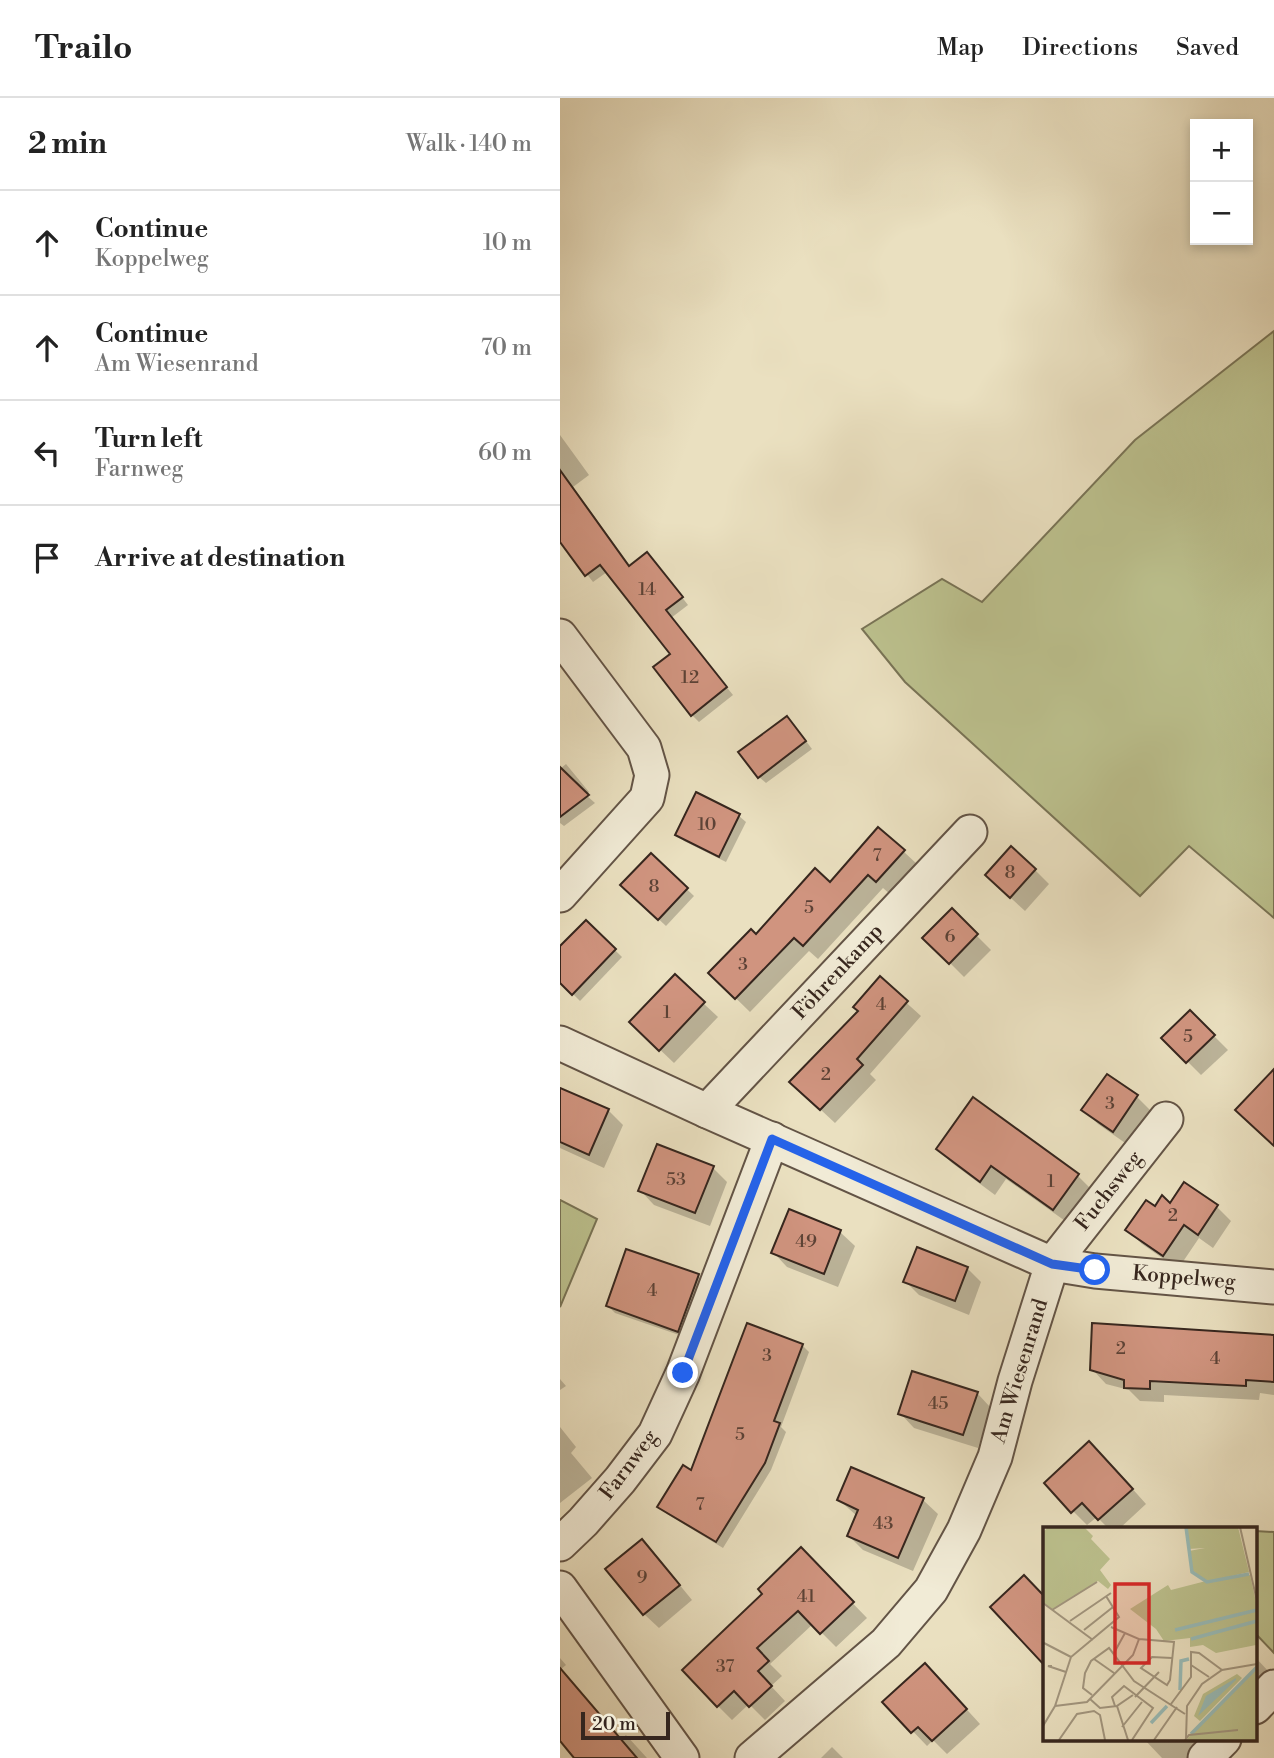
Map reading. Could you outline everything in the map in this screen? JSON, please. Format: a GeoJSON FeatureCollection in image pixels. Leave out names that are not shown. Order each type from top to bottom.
{"type":"FeatureCollection","features":[{"type":"Feature","properties":{"kind":"street"},"geometry":{"type":"LineString","coordinates":[[560,636],[644,748],[652,775],[647,798],[560,895]]}},
{"type":"Feature","properties":{"kind":"street","name":"Föhrenkamp"},"geometry":{"type":"LineString","coordinates":[[706,1111],[970,832]]}},
{"type":"Feature","properties":{"kind":"street"},"geometry":{"type":"LineString","coordinates":[[560,1043],[706,1111],[1052,1264]]}},
{"type":"Feature","properties":{"kind":"street","name":"Fuchsweg"},"geometry":{"type":"LineString","coordinates":[[1052,1264],[1166,1119]]}},
{"type":"Feature","properties":{"kind":"street","name":"Farnweg"},"geometry":{"type":"LineString","coordinates":[[560,1544],[620,1480],[655,1434],[683,1373],[772,1139]]}},
{"type":"Feature","properties":{"kind":"street","name":"Koppelweg"},"geometry":{"type":"LineString","coordinates":[[1052,1264],[1274,1287]]}},
{"type":"Feature","properties":{"kind":"street","name":"Am Wiesenrand"},"geometry":{"type":"LineString","coordinates":[[752,1758],[886,1643],[931,1590],[964,1530],[995,1457],[1015,1381],[1052,1264]]}},
{"type":"Feature","properties":{"kind":"street"},"geometry":{"type":"LineString","coordinates":[[560,1588],[682,1758]]}},
{"type":"Feature","properties":{"kind":"street"},"geometry":{"type":"LineString","coordinates":[[1256,1706],[1274,1687]]}},
{"type":"Feature","properties":{"kind":"street"},"geometry":{"type":"LineString","coordinates":[[1205,1758],[1223,1740]]}},
{"type":"Feature","properties":{"kind":"green space"},"geometry":{"type":"Polygon","coordinates":[[[1274,331],[1274,918],[1189,846],[1140,896],[905,682],[862,629],[942,579],[982,602],[1135,440],[1274,331]]]}},
{"type":"Feature","properties":{"kind":"green space"},"geometry":{"type":"Polygon","coordinates":[[[560,1200],[597,1219],[560,1307],[560,1200]]]}},
{"type":"Feature","properties":{"kind":"green space"},"geometry":{"type":"Polygon","coordinates":[[[1256,1531],[1274,1532],[1274,1653],[1256,1634],[1256,1531]]]}},
{"type":"Feature","properties":{"kind":"building"},"geometry":{"type":"Polygon","coordinates":[[[560,470],[629,566],[647,552],[683,597],[666,610],[727,687],[691,716],[653,667],[670,654],[600,565],[585,576],[560,542],[560,470]]]}},
{"type":"Feature","properties":{"kind":"building"},"geometry":{"type":"Polygon","coordinates":[[[787,716],[806,741],[758,778],[738,752],[787,716]]]}},
{"type":"Feature","properties":{"kind":"building"},"geometry":{"type":"Polygon","coordinates":[[[560,767],[589,795],[560,817],[560,767]]]}},
{"type":"Feature","properties":{"kind":"building"},"geometry":{"type":"Polygon","coordinates":[[[696,792],[740,814],[719,857],[675,835],[696,792]]]}},
{"type":"Feature","properties":{"kind":"building"},"geometry":{"type":"Polygon","coordinates":[[[878,827],[905,850],[876,882],[868,875],[803,946],[794,938],[735,999],[708,973],[751,929],[756,934],[815,868],[830,882],[878,827]]]}},
{"type":"Feature","properties":{"kind":"building"},"geometry":{"type":"Polygon","coordinates":[[[1011,846],[1036,869],[1010,898],[985,875],[1011,846]]]}},
{"type":"Feature","properties":{"kind":"building"},"geometry":{"type":"Polygon","coordinates":[[[651,853],[688,888],[658,920],[620,885],[651,853]]]}},
{"type":"Feature","properties":{"kind":"building"},"geometry":{"type":"Polygon","coordinates":[[[952,908],[978,934],[949,964],[922,938],[952,908]]]}},
{"type":"Feature","properties":{"kind":"building"},"geometry":{"type":"Polygon","coordinates":[[[586,920],[616,949],[572,995],[560,983],[560,946],[586,920]]]}},
{"type":"Feature","properties":{"kind":"building"},"geometry":{"type":"Polygon","coordinates":[[[675,974],[705,1002],[659,1051],[629,1022],[675,974]]]}},
{"type":"Feature","properties":{"kind":"building"},"geometry":{"type":"Polygon","coordinates":[[[880,976],[908,1001],[857,1059],[863,1065],[820,1110],[789,1082],[858,1011],[853,1007],[880,976]]]}},
{"type":"Feature","properties":{"kind":"building"},"geometry":{"type":"Polygon","coordinates":[[[1190,1010],[1215,1035],[1186,1063],[1161,1038],[1190,1010]]]}},
{"type":"Feature","properties":{"kind":"building"},"geometry":{"type":"Polygon","coordinates":[[[1274,1069],[1274,1146],[1235,1110],[1274,1069]]]}},
{"type":"Feature","properties":{"kind":"building"},"geometry":{"type":"Polygon","coordinates":[[[1107,1074],[1138,1095],[1113,1132],[1081,1110],[1107,1074]]]}},
{"type":"Feature","properties":{"kind":"building"},"geometry":{"type":"Polygon","coordinates":[[[560,1088],[609,1109],[589,1155],[560,1142],[560,1088]]]}},
{"type":"Feature","properties":{"kind":"building"},"geometry":{"type":"Polygon","coordinates":[[[973,1097],[1079,1174],[1053,1210],[991,1166],[980,1182],[936,1149],[973,1097]]]}},
{"type":"Feature","properties":{"kind":"building"},"geometry":{"type":"Polygon","coordinates":[[[657,1144],[714,1166],[695,1213],[638,1191],[657,1144]]]}},
{"type":"Feature","properties":{"kind":"building"},"geometry":{"type":"Polygon","coordinates":[[[1184,1182],[1218,1205],[1198,1235],[1184,1225],[1163,1256],[1125,1230],[1146,1200],[1155,1206],[1162,1195],[1170,1203],[1184,1182]]]}},
{"type":"Feature","properties":{"kind":"building"},"geometry":{"type":"Polygon","coordinates":[[[789,1209],[841,1230],[824,1274],[771,1253],[789,1209]]]}},
{"type":"Feature","properties":{"kind":"building"},"geometry":{"type":"Polygon","coordinates":[[[917,1247],[968,1267],[955,1301],[903,1282],[917,1247]]]}},
{"type":"Feature","properties":{"kind":"building"},"geometry":{"type":"Polygon","coordinates":[[[626,1249],[699,1274],[678,1332],[606,1306],[626,1249]]]}},
{"type":"Feature","properties":{"kind":"building"},"geometry":{"type":"Polygon","coordinates":[[[747,1323],[803,1344],[774,1421],[780,1423],[765,1463],[716,1542],[657,1507],[683,1465],[691,1470],[747,1323]]]}},
{"type":"Feature","properties":{"kind":"building"},"geometry":{"type":"Polygon","coordinates":[[[1092,1323],[1274,1335],[1274,1382],[1246,1380],[1246,1386],[1150,1381],[1150,1389],[1124,1388],[1124,1380],[1090,1370],[1092,1323]]]}},
{"type":"Feature","properties":{"kind":"building"},"geometry":{"type":"Polygon","coordinates":[[[912,1371],[978,1392],[963,1435],[898,1414],[912,1371]]]}},
{"type":"Feature","properties":{"kind":"building"},"geometry":{"type":"Polygon","coordinates":[[[1089,1441],[1133,1489],[1098,1520],[1082,1503],[1071,1513],[1044,1483],[1089,1441]]]}},
{"type":"Feature","properties":{"kind":"building"},"geometry":{"type":"Polygon","coordinates":[[[851,1467],[924,1498],[898,1558],[847,1536],[858,1510],[837,1500],[851,1467]]]}},
{"type":"Feature","properties":{"kind":"building"},"geometry":{"type":"Polygon","coordinates":[[[642,1539],[680,1585],[643,1615],[605,1569],[642,1539]]]}},
{"type":"Feature","properties":{"kind":"building"},"geometry":{"type":"Polygon","coordinates":[[[801,1547],[854,1602],[820,1634],[798,1611],[757,1648],[769,1661],[758,1671],[772,1686],[749,1707],[734,1691],[717,1707],[682,1670],[762,1594],[758,1589],[801,1547]]]}},
{"type":"Feature","properties":{"kind":"building"},"geometry":{"type":"Polygon","coordinates":[[[1024,1575],[1043,1595],[1043,1664],[990,1607],[1024,1575]]]}},
{"type":"Feature","properties":{"kind":"building"},"geometry":{"type":"Polygon","coordinates":[[[925,1663],[967,1709],[932,1741],[918,1727],[911,1733],[882,1702],[925,1663]]]}},
{"type":"Feature","properties":{"kind":"building"},"geometry":{"type":"Polygon","coordinates":[[[560,1668],[637,1758],[574,1758],[560,1741],[560,1668]]]}},
{"type":"Feature","properties":{"kind":"route"},"geometry":{"type":"LineString","coordinates":[[683,1373],[772,1139],[1052,1264],[1095,1270]]}}]}
